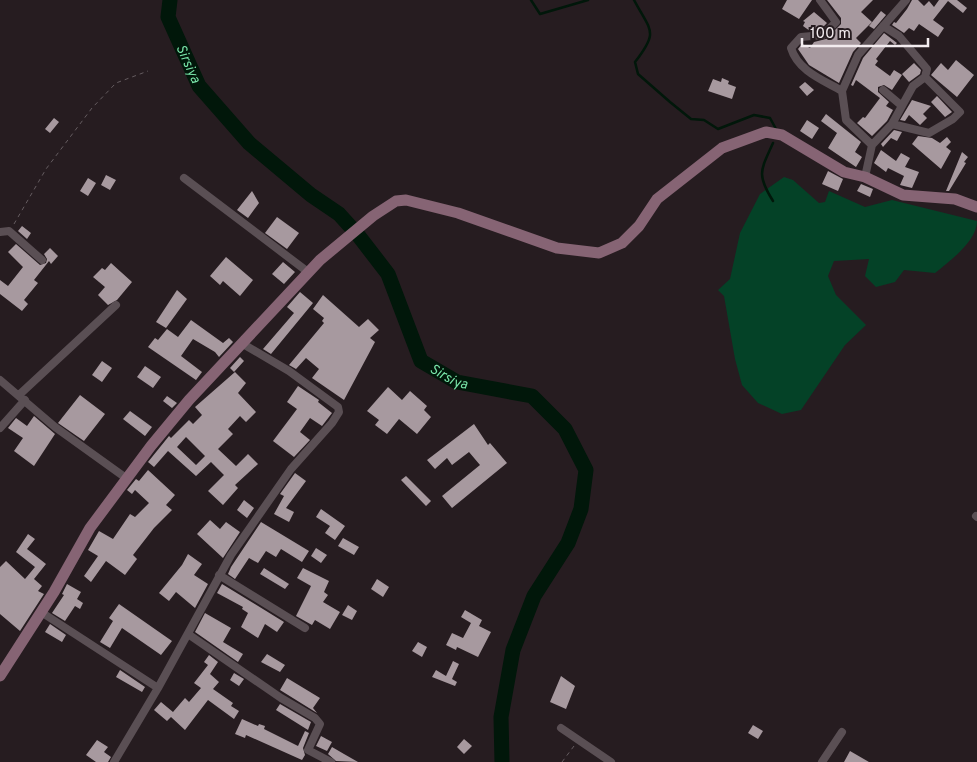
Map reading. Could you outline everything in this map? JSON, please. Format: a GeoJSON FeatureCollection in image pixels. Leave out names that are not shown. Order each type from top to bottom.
{"type":"FeatureCollection","features":[{"type":"Feature","properties":{"kind":"street"},"geometry":{"type":"LineString","coordinates":[[872,145],[846,120],[842,91],[858,54],[906,0]]}},
{"type":"Feature","properties":{"kind":"street"},"geometry":{"type":"LineString","coordinates":[[822,1],[836,22],[823,36],[800,37],[792,48],[794,57],[803,68],[842,91]]}},
{"type":"Feature","properties":{"kind":"street"},"geometry":{"type":"LineString","coordinates":[[865,177],[872,145],[892,124],[913,86],[925,78],[927,69],[898,36],[883,26]]}},
{"type":"Feature","properties":{"kind":"street"},"geometry":{"type":"LineString","coordinates":[[892,124],[929,133],[953,119],[960,112],[925,78]]}},
{"type":"Feature","properties":{"kind":"street"},"geometry":{"type":"LineString","coordinates":[[883,90],[902,106]]}},
{"type":"Feature","properties":{"kind":"street"},"geometry":{"type":"LineString","coordinates":[[0,676],[41,612],[90,528],[126,478],[189,400],[320,260],[373,216],[396,201],[406,200],[458,213],[557,248],[599,252],[622,243],[639,226],[657,198],[722,148],[766,132],[782,135],[844,172],[865,177],[904,195],[955,199],[977,207]]}},
{"type":"Feature","properties":{"kind":"street"},"geometry":{"type":"LineString","coordinates":[[184,178],[308,272]]}},
{"type":"Feature","properties":{"kind":"street"},"geometry":{"type":"LineString","coordinates":[[0,232],[9,231],[42,260]]}},
{"type":"Feature","properties":{"kind":"street"},"geometry":{"type":"LineString","coordinates":[[0,428],[22,398],[116,305]]}},
{"type":"Feature","properties":{"kind":"street"},"geometry":{"type":"LineString","coordinates":[[114,762],[158,688],[219,575],[246,532],[286,477],[339,412],[338,407],[289,371],[242,344]]}},
{"type":"Feature","properties":{"kind":"street"},"geometry":{"type":"LineString","coordinates":[[0,380],[56,427],[126,478]]}},
{"type":"Feature","properties":{"kind":"street"},"geometry":{"type":"LineString","coordinates":[[219,575],[305,628]]}},
{"type":"Feature","properties":{"kind":"street"},"geometry":{"type":"LineString","coordinates":[[41,612],[158,688]]}},
{"type":"Feature","properties":{"kind":"street"},"geometry":{"type":"LineString","coordinates":[[188,634],[281,698],[315,718],[320,724],[308,750],[330,762]]}},
{"type":"Feature","properties":{"kind":"street"},"geometry":{"type":"LineString","coordinates":[[561,728],[611,762]]}},
{"type":"Feature","properties":{"kind":"street"},"geometry":{"type":"LineString","coordinates":[[822,762],[842,732]]}},
{"type":"Feature","properties":{"kind":"path"},"geometry":{"type":"LineString","coordinates":[[9,231],[46,169],[92,108],[116,83],[148,71]]}},
{"type":"Feature","properties":{"kind":"path"},"geometry":{"type":"LineString","coordinates":[[562,762],[568,752],[580,741]]}},
{"type":"Feature","properties":{"kind":"green space"},"geometry":{"type":"Polygon","coordinates":[[[784,177],[793,180],[819,203],[825,202],[829,191],[865,207],[892,200],[977,221],[973,236],[968,243],[955,257],[935,273],[904,270],[895,282],[876,287],[865,276],[869,259],[834,261],[828,276],[836,295],[866,325],[845,345],[801,410],[782,414],[758,403],[742,385],[735,359],[724,296],[718,290],[730,279],[740,233],[760,194],[784,177]]]}},
{"type":"Feature","properties":{"kind":"building"},"geometry":{"type":"Polygon","coordinates":[[[787,0],[812,0],[799,19],[782,9],[787,0]]]}},
{"type":"Feature","properties":{"kind":"building"},"geometry":{"type":"Polygon","coordinates":[[[827,0],[873,0],[861,12],[872,22],[856,38],[861,43],[853,52],[839,83],[809,65],[798,49],[802,44],[810,48],[814,42],[826,39],[841,24],[841,18],[827,0]]]}},
{"type":"Feature","properties":{"kind":"building"},"geometry":{"type":"Polygon","coordinates":[[[912,0],[918,0],[924,6],[929,1],[934,7],[939,0],[957,0],[967,8],[963,13],[948,1],[933,20],[944,28],[938,37],[919,24],[914,31],[909,28],[904,33],[892,25],[894,22],[896,23],[912,0]]]}},
{"type":"Feature","properties":{"kind":"building"},"geometry":{"type":"Polygon","coordinates":[[[881,11],[886,15],[874,29],[869,26],[881,11]]]}},
{"type":"Feature","properties":{"kind":"building"},"geometry":{"type":"Polygon","coordinates":[[[814,12],[827,23],[820,30],[810,31],[803,26],[805,22],[803,21],[814,12]]]}},
{"type":"Feature","properties":{"kind":"building"},"geometry":{"type":"Polygon","coordinates":[[[884,33],[897,43],[895,45],[890,41],[876,59],[878,61],[875,65],[890,76],[894,70],[902,75],[892,90],[884,85],[878,87],[878,92],[889,102],[886,106],[893,110],[887,121],[872,136],[857,123],[863,117],[865,118],[880,98],[856,80],[853,86],[851,85],[863,58],[884,33]]]}},
{"type":"Feature","properties":{"kind":"building"},"geometry":{"type":"Polygon","coordinates":[[[956,60],[974,75],[957,97],[931,75],[941,63],[948,70],[956,60]]]}},
{"type":"Feature","properties":{"kind":"building"},"geometry":{"type":"Polygon","coordinates":[[[914,63],[921,70],[920,74],[909,82],[902,74],[914,63]]]}},
{"type":"Feature","properties":{"kind":"building"},"geometry":{"type":"Polygon","coordinates":[[[722,78],[729,81],[728,84],[736,87],[732,99],[708,91],[713,79],[721,82],[722,78]]]}},
{"type":"Feature","properties":{"kind":"building"},"geometry":{"type":"Polygon","coordinates":[[[805,82],[814,90],[807,96],[799,87],[805,82]]]}},
{"type":"Feature","properties":{"kind":"building"},"geometry":{"type":"Polygon","coordinates":[[[937,96],[952,112],[945,117],[931,102],[937,96]]]}},
{"type":"Feature","properties":{"kind":"building"},"geometry":{"type":"Polygon","coordinates":[[[912,100],[931,106],[923,114],[927,118],[920,125],[909,115],[905,121],[900,120],[912,100]]]}},
{"type":"Feature","properties":{"kind":"building"},"geometry":{"type":"Polygon","coordinates":[[[826,114],[861,142],[855,152],[862,157],[856,167],[828,148],[837,133],[821,121],[826,114]]]}},
{"type":"Feature","properties":{"kind":"building"},"geometry":{"type":"Polygon","coordinates":[[[54,118],[59,122],[50,133],[45,129],[54,118]]]}},
{"type":"Feature","properties":{"kind":"building"},"geometry":{"type":"Polygon","coordinates":[[[807,120],[819,128],[812,139],[800,131],[807,120]]]}},
{"type":"Feature","properties":{"kind":"building"},"geometry":{"type":"Polygon","coordinates":[[[894,130],[902,132],[897,141],[891,138],[883,147],[881,144],[894,130]]]}},
{"type":"Feature","properties":{"kind":"building"},"geometry":{"type":"Polygon","coordinates":[[[918,136],[932,138],[940,143],[947,137],[951,142],[946,147],[951,151],[941,169],[912,144],[918,136]]]}},
{"type":"Feature","properties":{"kind":"building"},"geometry":{"type":"Polygon","coordinates":[[[881,150],[896,161],[901,153],[910,158],[905,167],[919,172],[912,188],[900,185],[904,176],[888,168],[886,172],[874,163],[881,150]]]}},
{"type":"Feature","properties":{"kind":"building"},"geometry":{"type":"Polygon","coordinates":[[[962,152],[968,157],[964,162],[966,163],[949,191],[946,191],[962,152]]]}},
{"type":"Feature","properties":{"kind":"building"},"geometry":{"type":"Polygon","coordinates":[[[828,171],[843,179],[838,191],[822,184],[828,171]]]}},
{"type":"Feature","properties":{"kind":"building"},"geometry":{"type":"Polygon","coordinates":[[[106,175],[116,180],[110,190],[101,185],[106,175]]]}},
{"type":"Feature","properties":{"kind":"building"},"geometry":{"type":"Polygon","coordinates":[[[88,178],[96,183],[88,196],[80,191],[88,178]]]}},
{"type":"Feature","properties":{"kind":"building"},"geometry":{"type":"Polygon","coordinates":[[[861,184],[873,189],[870,197],[857,191],[861,184]]]}},
{"type":"Feature","properties":{"kind":"building"},"geometry":{"type":"Polygon","coordinates":[[[252,191],[259,203],[248,218],[237,210],[252,191]]]}},
{"type":"Feature","properties":{"kind":"building"},"geometry":{"type":"Polygon","coordinates":[[[277,217],[299,233],[287,249],[265,233],[277,217]]]}},
{"type":"Feature","properties":{"kind":"building"},"geometry":{"type":"Polygon","coordinates":[[[22,226],[31,233],[27,239],[18,231],[22,226]]]}},
{"type":"Feature","properties":{"kind":"building"},"geometry":{"type":"Polygon","coordinates":[[[16,244],[40,265],[46,263],[47,259],[44,254],[50,248],[58,256],[51,264],[49,261],[34,280],[38,283],[24,300],[28,304],[22,311],[0,294],[0,280],[8,286],[23,267],[8,252],[16,244]]]}},
{"type":"Feature","properties":{"kind":"building"},"geometry":{"type":"Polygon","coordinates":[[[226,257],[253,280],[240,296],[223,281],[220,285],[210,276],[226,257]]]}},
{"type":"Feature","properties":{"kind":"building"},"geometry":{"type":"Polygon","coordinates":[[[283,262],[295,272],[284,284],[272,274],[283,262]]]}},
{"type":"Feature","properties":{"kind":"building"},"geometry":{"type":"Polygon","coordinates":[[[111,263],[132,282],[117,300],[108,305],[98,295],[105,287],[93,277],[102,268],[105,270],[111,263]]]}},
{"type":"Feature","properties":{"kind":"building"},"geometry":{"type":"Polygon","coordinates":[[[177,290],[187,299],[166,328],[156,322],[177,290]]]}},
{"type":"Feature","properties":{"kind":"building"},"geometry":{"type":"Polygon","coordinates":[[[300,292],[313,303],[271,354],[263,349],[294,313],[287,307],[300,292]]]}},
{"type":"Feature","properties":{"kind":"building"},"geometry":{"type":"Polygon","coordinates":[[[323,295],[359,327],[368,319],[379,330],[370,338],[375,342],[344,400],[312,378],[319,369],[306,358],[296,369],[289,365],[324,323],[322,321],[324,318],[313,309],[323,295]]]}},
{"type":"Feature","properties":{"kind":"building"},"geometry":{"type":"Polygon","coordinates":[[[191,320],[223,343],[229,338],[233,342],[219,357],[215,352],[193,339],[181,356],[202,372],[196,380],[148,347],[155,338],[158,340],[167,329],[178,337],[191,320]]]}},
{"type":"Feature","properties":{"kind":"building"},"geometry":{"type":"Polygon","coordinates":[[[240,357],[244,361],[234,372],[230,368],[240,357]]]}},
{"type":"Feature","properties":{"kind":"building"},"geometry":{"type":"Polygon","coordinates":[[[102,361],[112,368],[102,382],[92,375],[102,361]]]}},
{"type":"Feature","properties":{"kind":"building"},"geometry":{"type":"Polygon","coordinates":[[[145,366],[161,377],[153,388],[137,377],[145,366]]]}},
{"type":"Feature","properties":{"kind":"building"},"geometry":{"type":"Polygon","coordinates":[[[235,372],[246,383],[238,393],[256,412],[246,422],[240,416],[228,429],[233,434],[218,449],[236,466],[248,454],[258,464],[235,485],[238,488],[223,505],[208,491],[224,475],[211,462],[196,476],[168,451],[154,467],[148,462],[169,436],[171,438],[189,420],[193,424],[202,415],[195,407],[235,372]],[[186,437],[177,447],[196,465],[205,456],[186,437]]]}},
{"type":"Feature","properties":{"kind":"building"},"geometry":{"type":"Polygon","coordinates":[[[298,386],[319,400],[318,402],[332,413],[322,426],[310,418],[300,432],[310,440],[294,457],[273,441],[297,409],[287,402],[298,386]]]}},
{"type":"Feature","properties":{"kind":"building"},"geometry":{"type":"Polygon","coordinates":[[[388,387],[402,400],[410,391],[427,406],[424,410],[431,417],[417,434],[399,419],[387,434],[375,425],[379,420],[367,411],[388,387]]]}},
{"type":"Feature","properties":{"kind":"building"},"geometry":{"type":"Polygon","coordinates":[[[80,395],[105,414],[84,441],[58,423],[80,395]]]}},
{"type":"Feature","properties":{"kind":"building"},"geometry":{"type":"Polygon","coordinates":[[[167,396],[177,403],[172,408],[163,401],[167,396]]]}},
{"type":"Feature","properties":{"kind":"building"},"geometry":{"type":"Polygon","coordinates":[[[130,411],[152,427],[145,436],[123,419],[130,411]]]}},
{"type":"Feature","properties":{"kind":"building"},"geometry":{"type":"Polygon","coordinates":[[[34,416],[55,434],[34,466],[14,451],[23,438],[8,428],[16,418],[27,426],[34,416]]]}},
{"type":"Feature","properties":{"kind":"building"},"geometry":{"type":"Polygon","coordinates":[[[474,424],[488,445],[490,443],[507,463],[452,508],[442,496],[480,465],[469,452],[452,465],[447,458],[435,469],[427,460],[474,424]]]}},
{"type":"Feature","properties":{"kind":"building"},"geometry":{"type":"Polygon","coordinates":[[[148,470],[175,495],[166,505],[172,510],[154,528],[133,555],[137,559],[125,575],[106,561],[91,582],[84,576],[98,556],[88,550],[99,531],[113,539],[130,514],[135,517],[149,503],[135,490],[132,494],[127,490],[136,479],[139,481],[148,470]]]}},
{"type":"Feature","properties":{"kind":"building"},"geometry":{"type":"Polygon","coordinates":[[[295,473],[306,481],[286,508],[294,512],[289,522],[274,514],[284,496],[280,494],[295,473]]]}},
{"type":"Feature","properties":{"kind":"building"},"geometry":{"type":"Polygon","coordinates":[[[406,476],[431,501],[426,506],[401,480],[406,476]]]}},
{"type":"Feature","properties":{"kind":"building"},"geometry":{"type":"Polygon","coordinates":[[[244,500],[254,508],[247,518],[237,510],[244,500]]]}},
{"type":"Feature","properties":{"kind":"building"},"geometry":{"type":"Polygon","coordinates":[[[321,509],[345,526],[335,540],[325,533],[330,526],[316,517],[321,509]]]}},
{"type":"Feature","properties":{"kind":"building"},"geometry":{"type":"Polygon","coordinates":[[[210,520],[220,529],[226,522],[240,532],[223,558],[197,534],[210,520]]]}},
{"type":"Feature","properties":{"kind":"building"},"geometry":{"type":"Polygon","coordinates":[[[261,522],[309,551],[302,562],[281,549],[276,557],[266,551],[258,563],[249,558],[235,579],[228,574],[231,567],[261,522]]]}},
{"type":"Feature","properties":{"kind":"building"},"geometry":{"type":"Polygon","coordinates":[[[28,534],[35,539],[27,549],[46,564],[34,579],[42,586],[38,591],[44,594],[20,631],[0,614],[0,567],[6,561],[25,579],[35,567],[16,552],[28,534]]]}},
{"type":"Feature","properties":{"kind":"building"},"geometry":{"type":"Polygon","coordinates":[[[343,538],[359,547],[354,555],[338,546],[343,538]]]}},
{"type":"Feature","properties":{"kind":"building"},"geometry":{"type":"Polygon","coordinates":[[[316,548],[327,555],[321,563],[311,556],[316,548]]]}},
{"type":"Feature","properties":{"kind":"building"},"geometry":{"type":"Polygon","coordinates":[[[188,554],[202,564],[194,575],[208,584],[195,608],[176,592],[169,601],[159,593],[182,565],[188,554]]]}},
{"type":"Feature","properties":{"kind":"building"},"geometry":{"type":"Polygon","coordinates":[[[264,568],[289,584],[285,589],[260,574],[264,568]]]}},
{"type":"Feature","properties":{"kind":"building"},"geometry":{"type":"Polygon","coordinates":[[[303,568],[329,581],[324,592],[328,595],[323,602],[340,612],[330,629],[315,620],[312,625],[296,616],[311,586],[297,578],[303,568]]]}},
{"type":"Feature","properties":{"kind":"building"},"geometry":{"type":"Polygon","coordinates":[[[377,579],[389,587],[383,597],[371,589],[377,579]]]}},
{"type":"Feature","properties":{"kind":"building"},"geometry":{"type":"Polygon","coordinates":[[[67,584],[81,592],[77,599],[83,603],[80,609],[75,606],[65,621],[52,613],[64,595],[62,594],[67,584]]]}},
{"type":"Feature","properties":{"kind":"building"},"geometry":{"type":"Polygon","coordinates":[[[222,584],[284,622],[277,632],[265,624],[258,638],[241,627],[248,613],[242,609],[243,607],[217,593],[222,584]]]}},
{"type":"Feature","properties":{"kind":"building"},"geometry":{"type":"Polygon","coordinates":[[[119,604],[172,641],[161,655],[122,628],[110,648],[100,642],[113,621],[109,618],[119,604]]]}},
{"type":"Feature","properties":{"kind":"building"},"geometry":{"type":"Polygon","coordinates":[[[348,605],[357,611],[352,620],[342,615],[348,605]]]}},
{"type":"Feature","properties":{"kind":"building"},"geometry":{"type":"Polygon","coordinates":[[[465,610],[482,620],[479,626],[491,632],[478,657],[457,647],[456,650],[446,645],[452,633],[463,638],[471,623],[461,617],[465,610]]]}},
{"type":"Feature","properties":{"kind":"building"},"geometry":{"type":"Polygon","coordinates":[[[205,613],[231,628],[223,642],[243,654],[238,662],[195,632],[205,613]]]}},
{"type":"Feature","properties":{"kind":"building"},"geometry":{"type":"Polygon","coordinates":[[[50,624],[66,635],[62,642],[45,632],[50,624]]]}},
{"type":"Feature","properties":{"kind":"building"},"geometry":{"type":"Polygon","coordinates":[[[418,642],[427,647],[422,657],[412,651],[418,642]]]}},
{"type":"Feature","properties":{"kind":"building"},"geometry":{"type":"Polygon","coordinates":[[[267,654],[285,665],[280,672],[261,662],[267,654]]]}},
{"type":"Feature","properties":{"kind":"building"},"geometry":{"type":"Polygon","coordinates":[[[209,655],[218,662],[210,674],[219,682],[213,689],[233,703],[231,706],[239,711],[234,719],[208,700],[185,730],[171,717],[167,721],[154,710],[161,702],[173,712],[185,698],[189,702],[201,688],[194,683],[208,665],[204,662],[209,655]]]}},
{"type":"Feature","properties":{"kind":"building"},"geometry":{"type":"Polygon","coordinates":[[[453,661],[459,664],[452,679],[457,682],[455,686],[432,677],[436,670],[446,676],[453,661]]]}},
{"type":"Feature","properties":{"kind":"building"},"geometry":{"type":"Polygon","coordinates":[[[120,670],[145,687],[142,692],[116,677],[120,670]]]}},
{"type":"Feature","properties":{"kind":"building"},"geometry":{"type":"Polygon","coordinates":[[[234,673],[244,679],[239,686],[230,680],[234,673]]]}},
{"type":"Feature","properties":{"kind":"building"},"geometry":{"type":"Polygon","coordinates":[[[561,676],[575,686],[566,709],[550,702],[561,676]]]}},
{"type":"Feature","properties":{"kind":"building"},"geometry":{"type":"Polygon","coordinates":[[[287,678],[320,698],[313,708],[317,713],[280,690],[287,678]]]}},
{"type":"Feature","properties":{"kind":"building"},"geometry":{"type":"Polygon","coordinates":[[[280,704],[311,722],[308,730],[276,710],[280,704]]]}},
{"type":"Feature","properties":{"kind":"building"},"geometry":{"type":"Polygon","coordinates":[[[242,719],[258,726],[259,724],[265,726],[264,729],[298,746],[305,731],[309,733],[303,748],[305,755],[302,760],[246,735],[245,738],[235,734],[242,719]]]}},
{"type":"Feature","properties":{"kind":"building"},"geometry":{"type":"Polygon","coordinates":[[[753,725],[763,731],[758,739],[748,733],[753,725]]]}},
{"type":"Feature","properties":{"kind":"building"},"geometry":{"type":"Polygon","coordinates":[[[321,736],[332,742],[327,751],[316,746],[321,736]]]}},
{"type":"Feature","properties":{"kind":"building"},"geometry":{"type":"Polygon","coordinates":[[[464,739],[472,746],[464,754],[457,747],[464,739]]]}},
{"type":"Feature","properties":{"kind":"building"},"geometry":{"type":"Polygon","coordinates":[[[97,740],[108,747],[104,752],[111,757],[108,762],[96,762],[86,755],[97,740]]]}},
{"type":"Feature","properties":{"kind":"building"},"geometry":{"type":"Polygon","coordinates":[[[332,747],[358,762],[336,761],[328,754],[332,747]]]}},
{"type":"Feature","properties":{"kind":"building"},"geometry":{"type":"Polygon","coordinates":[[[850,751],[869,762],[844,762],[850,751]]]}},
{"type":"Feature","properties":{"kind":"waterway","name":"Sirsiya"},"geometry":{"type":"LineString","coordinates":[[170,0],[168,17],[199,86],[249,143],[311,195],[339,214],[358,235],[388,274],[421,361],[457,382],[532,396],[565,429],[586,470],[581,509],[568,543],[534,596],[513,650],[501,717],[502,762]]}},
{"type":"Feature","properties":{"kind":"waterway"},"geometry":{"type":"LineString","coordinates":[[531,0],[540,14],[588,0]]}},
{"type":"Feature","properties":{"kind":"waterway"},"geometry":{"type":"LineString","coordinates":[[634,0],[650,31],[647,44],[635,62],[638,74],[691,119],[704,120],[718,129],[754,115],[770,118],[776,129]]}},
{"type":"Feature","properties":{"kind":"waterway"},"geometry":{"type":"LineString","coordinates":[[773,143],[763,166],[762,178],[773,201]]}}]}
